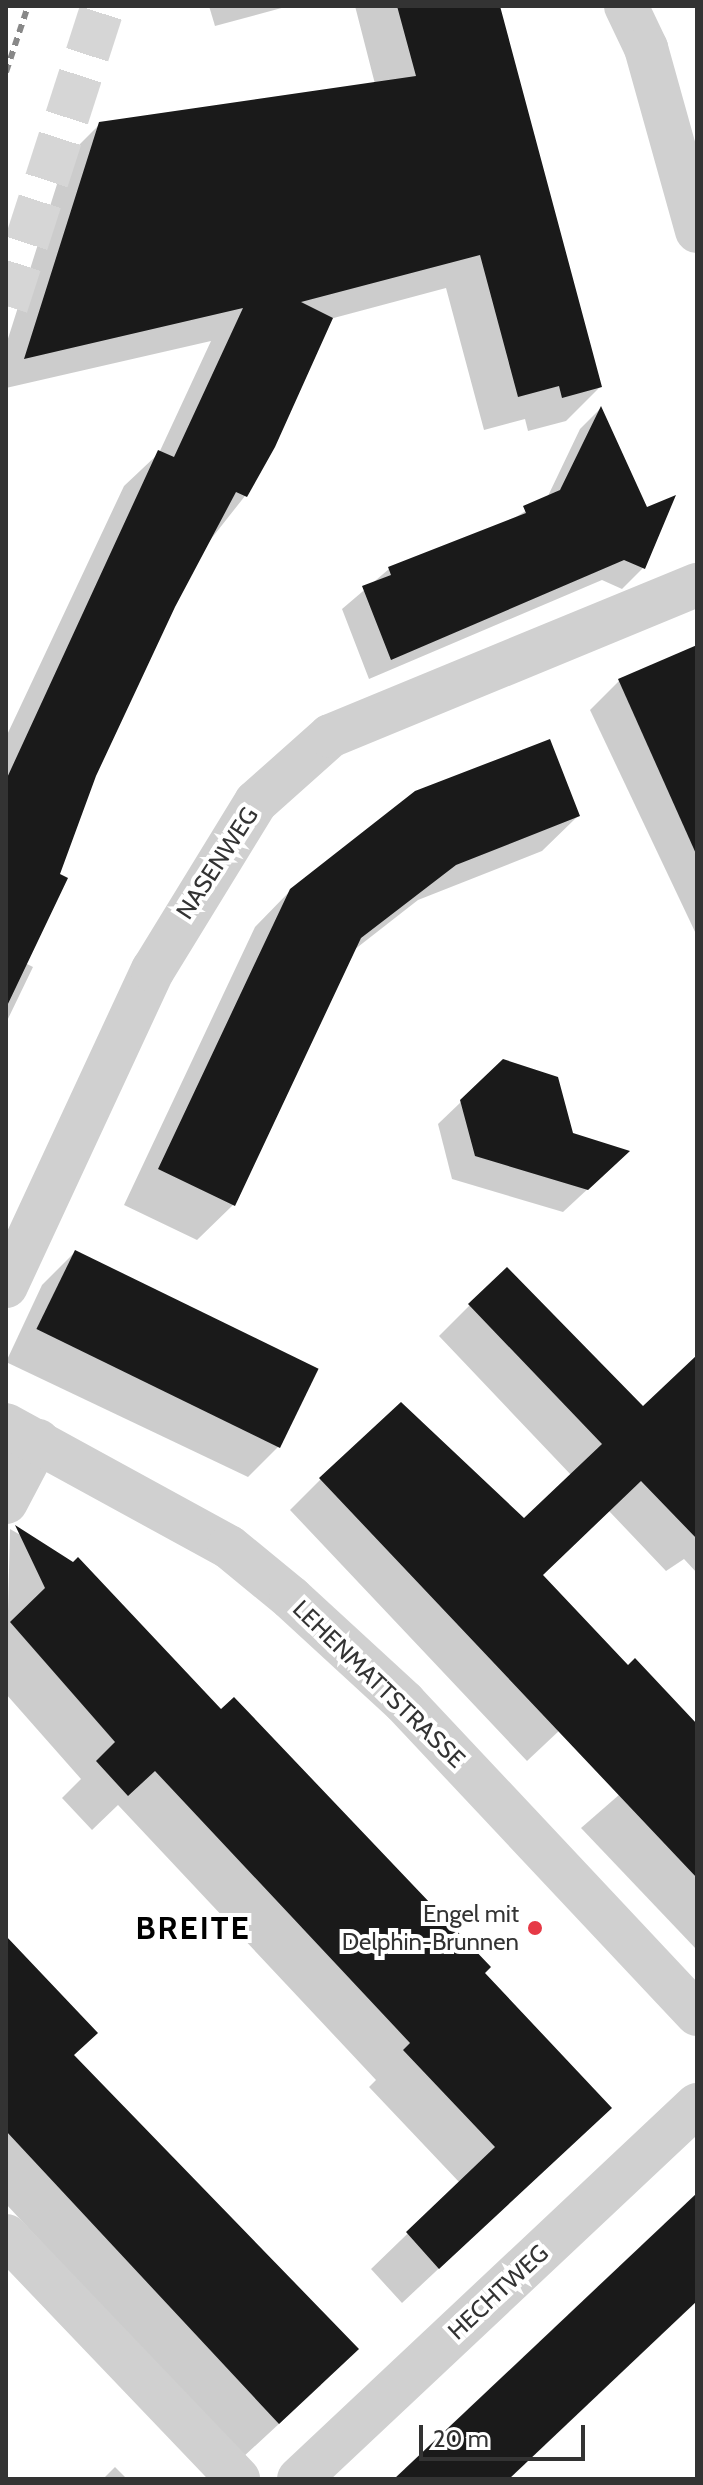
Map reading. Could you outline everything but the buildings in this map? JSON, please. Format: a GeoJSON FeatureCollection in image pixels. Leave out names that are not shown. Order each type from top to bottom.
{"type":"FeatureCollection","features":[{"type":"Feature","properties":{"kind":"street"},"geometry":{"type":"LineString","coordinates":[[626,6],[646,48],[697,231]]}},
{"type":"Feature","properties":{"kind":"street","name":"NASENWEG"},"geometry":{"type":"LineString","coordinates":[[6,1286],[153,970],[256,802],[330,736],[697,585]]}},
{"type":"Feature","properties":{"kind":"street"},"geometry":{"type":"LineString","coordinates":[[6,1502],[22,1433]]}},
{"type":"Feature","properties":{"kind":"street","name":"LEHENMATTSTRASSE"},"geometry":{"type":"LineString","coordinates":[[22,1433],[229,1547],[291,1598],[404,1702],[697,2014]]}},
{"type":"Feature","properties":{"kind":"street","name":"HECHTWEG"},"geometry":{"type":"LineString","coordinates":[[299,2479],[697,2105]]}},
{"type":"Feature","properties":{"kind":"street"},"geometry":{"type":"LineString","coordinates":[[6,2236],[238,2479]]}},
{"type":"Feature","properties":{"kind":"tunnel"},"geometry":{"type":"LineString","coordinates":[[6,306],[103,6]]}},
{"type":"Feature","properties":{"kind":"railway"},"geometry":{"type":"LineString","coordinates":[[6,72],[28,6]]}},
{"type":"Feature","properties":{"kind":"place","name":"Engel mit Delphin-Brunnen"},"geometry":{"type":"Point","coordinates":[535,1928]}},
{"type":"Feature","properties":{"kind":"district","name":"BREITE"},"geometry":{"type":"Point","coordinates":[193,1928]}}]}
